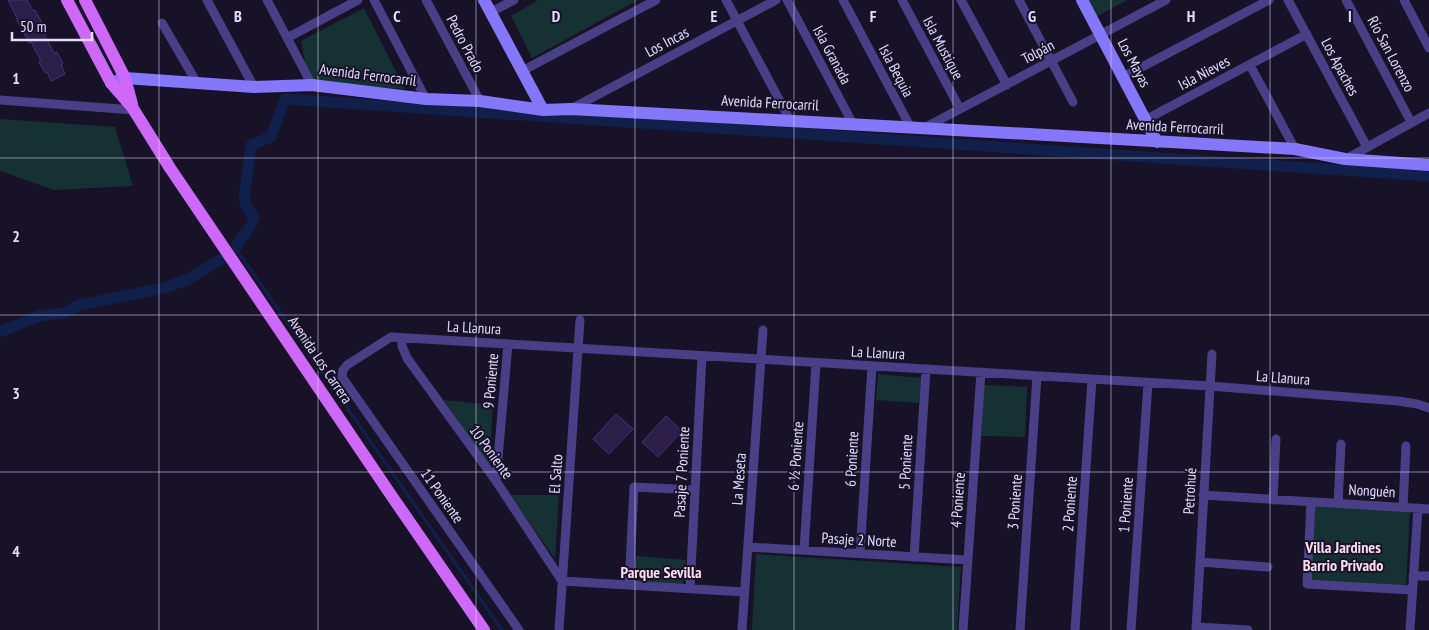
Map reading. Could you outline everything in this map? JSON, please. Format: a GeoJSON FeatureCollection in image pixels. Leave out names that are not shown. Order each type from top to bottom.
{"type":"FeatureCollection","features":[{"type":"Feature","properties":{"kind":"main road","name":"Avenida Los Carrera"},"geometry":{"type":"LineString","coordinates":[[67,0],[111,83],[133,108],[170,168],[484,630]]}},
{"type":"Feature","properties":{"kind":"main road","name":"Avenida Los Carrera"},"geometry":{"type":"LineString","coordinates":[[85,0],[125,78],[133,108]]}},
{"type":"Feature","properties":{"kind":"street"},"geometry":{"type":"LineString","coordinates":[[207,0],[254,87]]}},
{"type":"Feature","properties":{"kind":"street"},"geometry":{"type":"LineString","coordinates":[[267,0],[312,85]]}},
{"type":"Feature","properties":{"kind":"street"},"geometry":{"type":"LineString","coordinates":[[287,38],[358,0]]}},
{"type":"Feature","properties":{"kind":"street"},"geometry":{"type":"LineString","coordinates":[[374,0],[426,99]]}},
{"type":"Feature","properties":{"kind":"street"},"geometry":{"type":"LineString","coordinates":[[484,0],[543,110]]}},
{"type":"Feature","properties":{"kind":"street"},"geometry":{"type":"LineString","coordinates":[[491,12],[514,0]]}},
{"type":"Feature","properties":{"kind":"street"},"geometry":{"type":"LineString","coordinates":[[522,71],[656,0]]}},
{"type":"Feature","properties":{"kind":"street"},"geometry":{"type":"LineString","coordinates":[[726,0],[790,120]]}},
{"type":"Feature","properties":{"kind":"street","name":"Los Incas"},"geometry":{"type":"LineString","coordinates":[[571,109],[776,0]]}},
{"type":"Feature","properties":{"kind":"street","name":"Isla Granada"},"geometry":{"type":"LineString","coordinates":[[787,0],[853,124]]}},
{"type":"Feature","properties":{"kind":"street","name":"Isla Bequia"},"geometry":{"type":"LineString","coordinates":[[843,0],[917,128]]}},
{"type":"Feature","properties":{"kind":"street","name":"Isla Mustique"},"geometry":{"type":"LineString","coordinates":[[902,0],[960,109]]}},
{"type":"Feature","properties":{"kind":"street"},"geometry":{"type":"LineString","coordinates":[[962,0],[1007,84]]}},
{"type":"Feature","properties":{"kind":"street"},"geometry":{"type":"LineString","coordinates":[[1019,0],[1074,102]]}},
{"type":"Feature","properties":{"kind":"street","name":"Los Mayas"},"geometry":{"type":"LineString","coordinates":[[1082,0],[1157,142]]}},
{"type":"Feature","properties":{"kind":"street","name":"Tolpán"},"geometry":{"type":"LineString","coordinates":[[917,128],[960,109],[1166,0]]}},
{"type":"Feature","properties":{"kind":"street"},"geometry":{"type":"LineString","coordinates":[[1123,77],[1269,0]]}},
{"type":"Feature","properties":{"kind":"street","name":"Los Apaches"},"geometry":{"type":"LineString","coordinates":[[1288,0],[1367,147]]}},
{"type":"Feature","properties":{"kind":"street","name":"Río San Lorenzo"},"geometry":{"type":"LineString","coordinates":[[1346,0],[1411,122]]}},
{"type":"Feature","properties":{"kind":"street"},"geometry":{"type":"LineString","coordinates":[[1404,0],[1429,48]]}},
{"type":"Feature","properties":{"kind":"street","name":"Pedro Prado"},"geometry":{"type":"LineString","coordinates":[[430,1],[480,102]]}},
{"type":"Feature","properties":{"kind":"street"},"geometry":{"type":"LineString","coordinates":[[162,23],[197,83]]}},
{"type":"Feature","properties":{"kind":"street","name":"Isla Nieves"},"geometry":{"type":"LineString","coordinates":[[1146,120],[1306,34]]}},
{"type":"Feature","properties":{"kind":"street","name":"Isla Nieves"},"geometry":{"type":"LineString","coordinates":[[1250,65],[1295,150]]}},
{"type":"Feature","properties":{"kind":"street","name":"Avenida Ferrocarril"},"geometry":{"type":"LineString","coordinates":[[111,83],[125,78],[254,87],[312,85],[426,99],[480,102],[543,110],[571,109],[790,120],[1295,150],[1345,159],[1429,165]]}},
{"type":"Feature","properties":{"kind":"street"},"geometry":{"type":"LineString","coordinates":[[0,100],[133,108]]}},
{"type":"Feature","properties":{"kind":"street"},"geometry":{"type":"LineString","coordinates":[[1345,159],[1429,113]]}},
{"type":"Feature","properties":{"kind":"street","name":"El Salto"},"geometry":{"type":"LineString","coordinates":[[559,630],[580,320]]}},
{"type":"Feature","properties":{"kind":"street","name":"La Meseta"},"geometry":{"type":"LineString","coordinates":[[742,630],[763,330]]}},
{"type":"Feature","properties":{"kind":"street","name":"La Llanura"},"geometry":{"type":"LineString","coordinates":[[342,377],[343,370],[347,365],[390,337],[1210,386],[1398,401],[1429,408]]}},
{"type":"Feature","properties":{"kind":"street","name":"10 Poniente"},"geometry":{"type":"LineString","coordinates":[[402,338],[402,346],[407,358],[496,481],[562,581]]}},
{"type":"Feature","properties":{"kind":"street","name":"9 Poniente"},"geometry":{"type":"LineString","coordinates":[[496,481],[508,344]]}},
{"type":"Feature","properties":{"kind":"street","name":"Petrohué"},"geometry":{"type":"LineString","coordinates":[[1196,628],[1212,354]]}},
{"type":"Feature","properties":{"kind":"street","name":"Pasaje 7 Poniente"},"geometry":{"type":"LineString","coordinates":[[690,589],[702,356]]}},
{"type":"Feature","properties":{"kind":"street","name":"6 ½ Poniente"},"geometry":{"type":"LineString","coordinates":[[804,550],[816,363]]}},
{"type":"Feature","properties":{"kind":"street","name":"6 Poniente"},"geometry":{"type":"LineString","coordinates":[[860,554],[872,366]]}},
{"type":"Feature","properties":{"kind":"street","name":"5 Poniente"},"geometry":{"type":"LineString","coordinates":[[914,557],[926,369]]}},
{"type":"Feature","properties":{"kind":"street","name":"4 Poniente"},"geometry":{"type":"LineString","coordinates":[[964,630],[980,372]]}},
{"type":"Feature","properties":{"kind":"street","name":"3 Poniente"},"geometry":{"type":"LineString","coordinates":[[1020,630],[1037,376]]}},
{"type":"Feature","properties":{"kind":"street","name":"11 Poniente"},"geometry":{"type":"LineString","coordinates":[[342,377],[519,630]]}},
{"type":"Feature","properties":{"kind":"street","name":"2 Poniente"},"geometry":{"type":"LineString","coordinates":[[1075,630],[1092,379]]}},
{"type":"Feature","properties":{"kind":"street","name":"1 Poniente"},"geometry":{"type":"LineString","coordinates":[[1131,630],[1148,383]]}},
{"type":"Feature","properties":{"kind":"street"},"geometry":{"type":"LineString","coordinates":[[1272,500],[1276,439]]}},
{"type":"Feature","properties":{"kind":"street"},"geometry":{"type":"LineString","coordinates":[[1338,503],[1341,444]]}},
{"type":"Feature","properties":{"kind":"street"},"geometry":{"type":"LineString","coordinates":[[1403,507],[1406,446]]}},
{"type":"Feature","properties":{"kind":"street"},"geometry":{"type":"LineString","coordinates":[[629,585],[634,487],[695,490]]}},
{"type":"Feature","properties":{"kind":"street","name":"Nonguén"},"geometry":{"type":"LineString","coordinates":[[1203,496],[1429,509]]}},
{"type":"Feature","properties":{"kind":"street"},"geometry":{"type":"LineString","coordinates":[[1311,502],[1307,584],[1412,590]]}},
{"type":"Feature","properties":{"kind":"street"},"geometry":{"type":"LineString","coordinates":[[1410,630],[1418,508]]}},
{"type":"Feature","properties":{"kind":"street","name":"Pasaje 2 Norte"},"geometry":{"type":"LineString","coordinates":[[748,547],[968,560]]}},
{"type":"Feature","properties":{"kind":"street"},"geometry":{"type":"LineString","coordinates":[[1200,562],[1268,567]]}},
{"type":"Feature","properties":{"kind":"street"},"geometry":{"type":"LineString","coordinates":[[1413,576],[1429,576]]}},
{"type":"Feature","properties":{"kind":"street"},"geometry":{"type":"LineString","coordinates":[[562,581],[744,592]]}},
{"type":"Feature","properties":{"kind":"street"},"geometry":{"type":"LineString","coordinates":[[1196,628],[1248,630]]}},
{"type":"Feature","properties":{"kind":"green space"},"geometry":{"type":"Polygon","coordinates":[[[538,0],[638,0],[532,58],[511,16],[538,0]]]}},
{"type":"Feature","properties":{"kind":"green space"},"geometry":{"type":"Polygon","coordinates":[[[1083,0],[1127,0],[1092,19],[1083,0]]]}},
{"type":"Feature","properties":{"kind":"green space"},"geometry":{"type":"Polygon","coordinates":[[[364,8],[405,89],[309,83],[301,41],[364,8]]]}},
{"type":"Feature","properties":{"kind":"green space"},"geometry":{"type":"Polygon","coordinates":[[[0,119],[115,127],[133,186],[54,190],[0,171],[0,119]]]}},
{"type":"Feature","properties":{"kind":"green space"},"geometry":{"type":"Polygon","coordinates":[[[878,374],[921,378],[919,403],[876,400],[878,374]]]}},
{"type":"Feature","properties":{"kind":"green space"},"geometry":{"type":"Polygon","coordinates":[[[982,385],[1027,387],[1025,437],[981,436],[982,385]]]}},
{"type":"Feature","properties":{"kind":"green space"},"geometry":{"type":"Polygon","coordinates":[[[444,400],[493,405],[489,468],[444,400]]]}},
{"type":"Feature","properties":{"kind":"green space"},"geometry":{"type":"Polygon","coordinates":[[[510,495],[559,495],[555,559],[510,495]]]}},
{"type":"Feature","properties":{"kind":"green space"},"geometry":{"type":"Polygon","coordinates":[[[1313,504],[1410,510],[1406,587],[1309,581],[1313,504]]]}},
{"type":"Feature","properties":{"kind":"green space"},"geometry":{"type":"Polygon","coordinates":[[[756,554],[961,567],[957,630],[752,630],[756,554]]]}},
{"type":"Feature","properties":{"kind":"green space"},"geometry":{"type":"Polygon","coordinates":[[[636,556],[686,560],[683,585],[634,581],[636,556]]]}},
{"type":"Feature","properties":{"kind":"building"},"geometry":{"type":"Polygon","coordinates":[[[8,0],[27,0],[33,11],[35,10],[46,30],[43,32],[54,53],[57,52],[63,64],[61,65],[65,74],[51,81],[39,62],[41,61],[31,42],[29,43],[8,0]]]}},
{"type":"Feature","properties":{"kind":"building"},"geometry":{"type":"Polygon","coordinates":[[[616,414],[633,429],[609,454],[593,439],[616,414]]]}},
{"type":"Feature","properties":{"kind":"building"},"geometry":{"type":"Polygon","coordinates":[[[666,416],[682,431],[658,457],[642,442],[666,416]]]}},
{"type":"Feature","properties":{"kind":"waterway"},"geometry":{"type":"LineString","coordinates":[[232,252],[250,227],[254,217],[247,208],[244,198],[251,145],[271,137],[285,99],[1429,176]]}},
{"type":"Feature","properties":{"kind":"waterway"},"geometry":{"type":"LineString","coordinates":[[235,247],[502,630]]}},
{"type":"Feature","properties":{"kind":"waterway"},"geometry":{"type":"LineString","coordinates":[[0,332],[39,316],[64,313],[80,305],[164,288],[187,280],[220,260]]}},
{"type":"Feature","properties":{"kind":"district","name":"Villa Jardines Barrio Privado"},"geometry":{"type":"Point","coordinates":[1343,556]}},
{"type":"Feature","properties":{"kind":"district","name":"Parque Sevilla"},"geometry":{"type":"Point","coordinates":[661,572]}}]}
